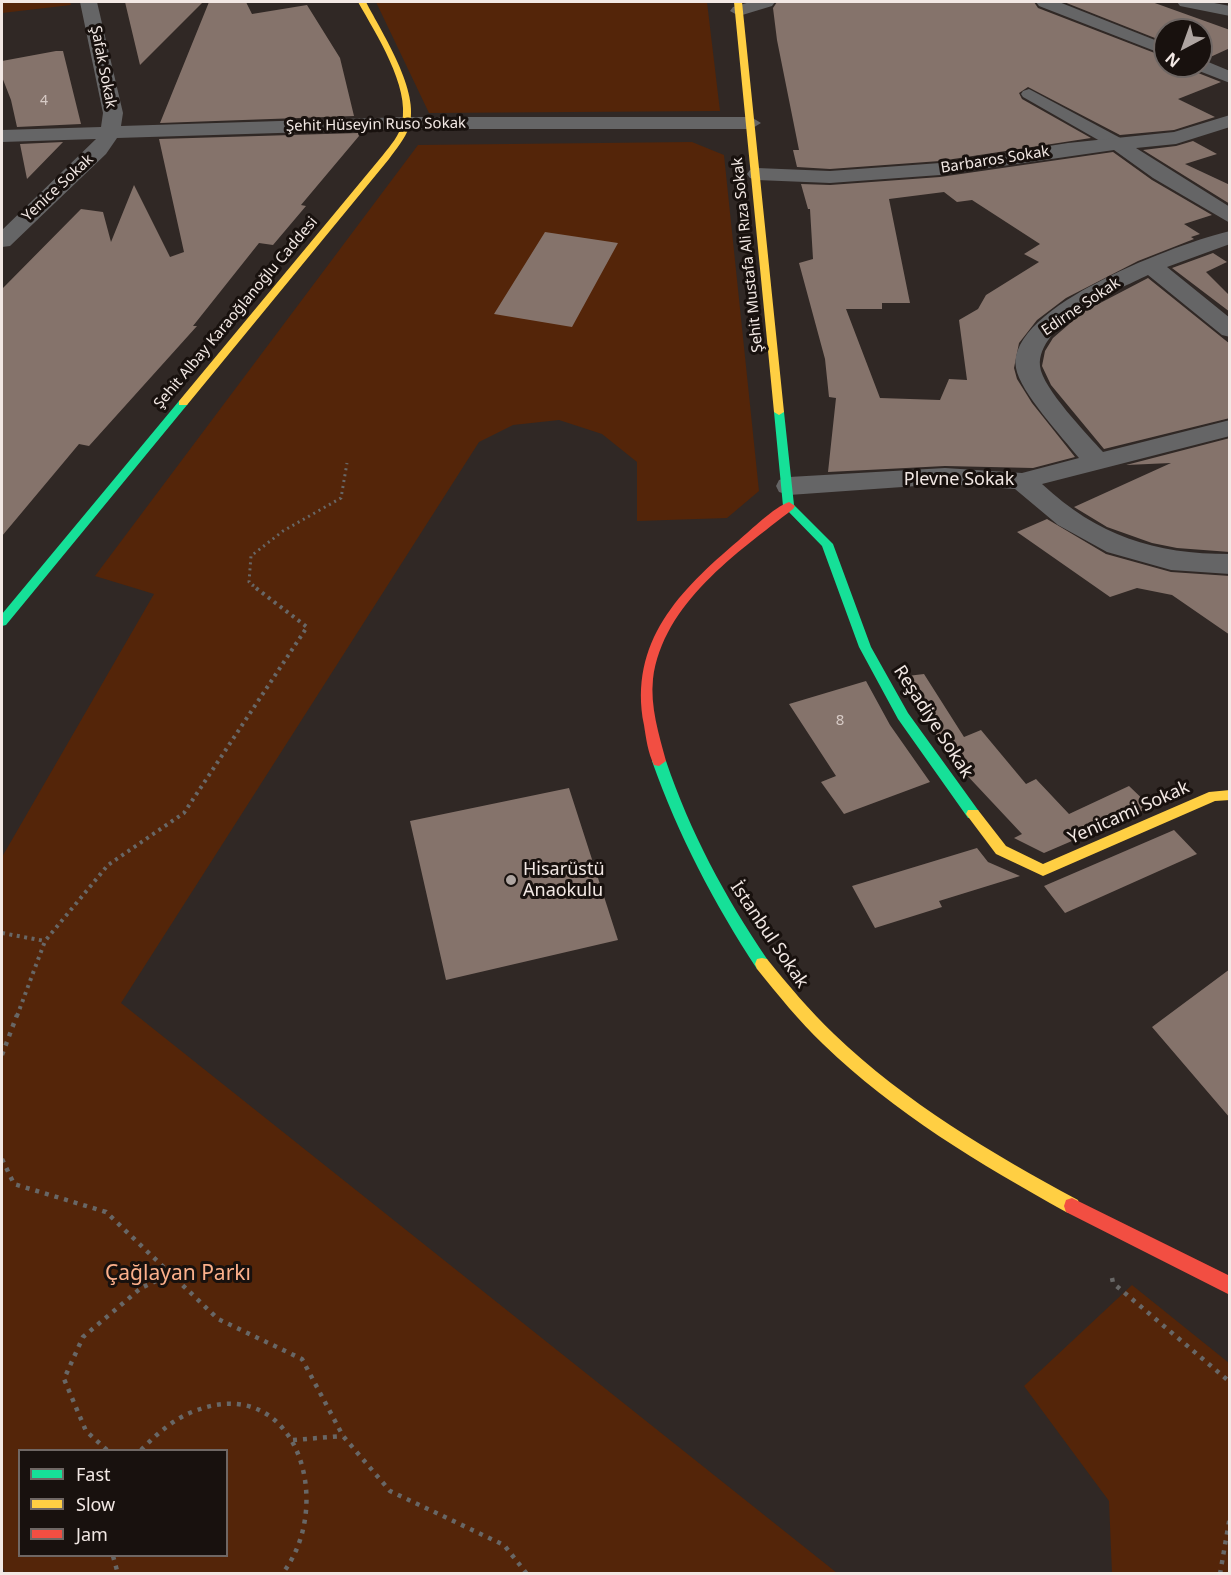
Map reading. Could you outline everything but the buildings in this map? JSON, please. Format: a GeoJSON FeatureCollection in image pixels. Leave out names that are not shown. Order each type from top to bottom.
{"type":"FeatureCollection","features":[{"type":"Feature","properties":{"kind":"street","name":"Şafak Sokak"},"geometry":{"type":"LineString","coordinates":[[88,2],[113,113],[110,133]]}},
{"type":"Feature","properties":{"kind":"street"},"geometry":{"type":"LineString","coordinates":[[362,2],[380,35],[408,105],[407,123]]}},
{"type":"Feature","properties":{"kind":"street"},"geometry":{"type":"LineString","coordinates":[[739,6],[766,2]]}},
{"type":"Feature","properties":{"kind":"street"},"geometry":{"type":"LineString","coordinates":[[1045,2],[1153,45]]}},
{"type":"Feature","properties":{"kind":"street"},"geometry":{"type":"LineString","coordinates":[[1186,2],[1230,10]]}},
{"type":"Feature","properties":{"kind":"street","name":"Şehit Mustafa Ali Rıza Sokak"},"geometry":{"type":"LineString","coordinates":[[739,6],[789,496]]}},
{"type":"Feature","properties":{"kind":"street","name":"Barbaros Sokak"},"geometry":{"type":"LineString","coordinates":[[757,174],[880,175],[940,169],[1068,149],[1176,138],[1230,121]]}},
{"type":"Feature","properties":{"kind":"street","name":"Şehit Hüseyin Ruso Sokak"},"geometry":{"type":"LineString","coordinates":[[2,136],[407,123],[751,123]]}},
{"type":"Feature","properties":{"kind":"street","name":"Şehit Albay Karaoğlanoğlu Caddesi"},"geometry":{"type":"LineString","coordinates":[[2,622],[386,157],[407,123]]}},
{"type":"Feature","properties":{"kind":"street","name":"Yenice Sokak"},"geometry":{"type":"LineString","coordinates":[[2,241],[99,150],[110,133]]}},
{"type":"Feature","properties":{"kind":"street"},"geometry":{"type":"LineString","coordinates":[[1120,145],[1140,163],[1200,196],[1230,217]]}},
{"type":"Feature","properties":{"kind":"street","name":"Edirne Sokak"},"geometry":{"type":"LineString","coordinates":[[1095,460],[1036,384],[1028,368],[1027,352],[1038,336],[1053,322],[1111,282],[1203,244],[1230,237]]}},
{"type":"Feature","properties":{"kind":"street"},"geometry":{"type":"LineString","coordinates":[[1151,266],[1230,330]]}},
{"type":"Feature","properties":{"kind":"street","name":"Plevne Sokak"},"geometry":{"type":"LineString","coordinates":[[789,496],[945,476],[1022,481],[1095,460],[1230,428]]}},
{"type":"Feature","properties":{"kind":"street"},"geometry":{"type":"LineString","coordinates":[[1022,481],[1046,505],[1091,536],[1131,553],[1202,565],[1230,564]]}},
{"type":"Feature","properties":{"kind":"street","name":"Reşadiye Sokak"},"geometry":{"type":"LineString","coordinates":[[789,496],[827,544],[865,647],[903,716],[1001,850],[1043,870]]}},
{"type":"Feature","properties":{"kind":"street","name":"İstanbul Sokak"},"geometry":{"type":"LineString","coordinates":[[789,496],[694,589],[666,625],[649,665],[648,714],[667,789],[694,852],[776,983],[828,1042],[889,1093],[949,1136],[1012,1175],[1230,1286]]}},
{"type":"Feature","properties":{"kind":"street","name":"Yenicami Sokak"},"geometry":{"type":"LineString","coordinates":[[1043,870],[1214,796],[1230,795]]}},
{"type":"Feature","properties":{"kind":"lane"},"geometry":{"type":"LineString","coordinates":[[1029,94],[1120,145]]}},
{"type":"Feature","properties":{"kind":"path"},"geometry":{"type":"LineString","coordinates":[[2,1055],[45,941],[108,866],[184,813],[307,627],[249,582],[251,556],[283,531],[341,498],[347,463]]}},
{"type":"Feature","properties":{"kind":"path"},"geometry":{"type":"LineString","coordinates":[[2,933],[45,941]]}},
{"type":"Feature","properties":{"kind":"path"},"geometry":{"type":"LineString","coordinates":[[2,1159],[14,1184],[106,1212],[218,1319],[302,1359],[343,1436],[390,1491],[504,1545],[527,1574]]}},
{"type":"Feature","properties":{"kind":"path"},"geometry":{"type":"LineString","coordinates":[[1108,1224],[1113,1283],[1230,1382]]}},
{"type":"Feature","properties":{"kind":"path"},"geometry":{"type":"LineString","coordinates":[[106,1449],[86,1431],[64,1379],[83,1337],[141,1288],[171,1274]]}},
{"type":"Feature","properties":{"kind":"path"},"geometry":{"type":"LineString","coordinates":[[142,1449],[168,1425],[200,1409],[233,1404],[262,1412],[288,1430],[304,1458],[310,1493],[304,1530],[288,1567],[282,1574]]}},
{"type":"Feature","properties":{"kind":"path"},"geometry":{"type":"LineString","coordinates":[[293,1440],[343,1436]]}},
{"type":"Feature","properties":{"kind":"path"},"geometry":{"type":"LineString","coordinates":[[1220,1574],[1230,1516]]}},
{"type":"Feature","properties":{"kind":"path"},"geometry":{"type":"LineString","coordinates":[[113,1557],[117,1574]]}},
{"type":"Feature","properties":{"kind":"green space"},"geometry":{"type":"Polygon","coordinates":[[[2,2],[70,2],[71,5],[2,13],[2,2]]]}},
{"type":"Feature","properties":{"kind":"green space"},"geometry":{"type":"Polygon","coordinates":[[[376,2],[707,2],[720,111],[429,113],[376,2]]]}},
{"type":"Feature","properties":{"kind":"green space","name":"Çağlayan Parkı"},"geometry":{"type":"Polygon","coordinates":[[[692,142],[724,155],[759,491],[727,518],[637,521],[637,462],[602,434],[559,420],[513,425],[479,442],[121,1003],[837,1573],[6,1574],[2,1566],[2,857],[154,594],[95,576],[418,145],[692,142]]]}},
{"type":"Feature","properties":{"kind":"green space"},"geometry":{"type":"Polygon","coordinates":[[[1132,1285],[1229,1363],[1229,1573],[1112,1573],[1109,1501],[1024,1386],[1132,1285]]]}},
{"type":"Feature","properties":{"kind":"traffic: fast"},"geometry":{"type":"LineString","coordinates":[[2,622],[183,403]]}},
{"type":"Feature","properties":{"kind":"traffic: fast"},"geometry":{"type":"LineString","coordinates":[[779,412],[789,506]]}},
{"type":"Feature","properties":{"kind":"traffic: fast"},"geometry":{"type":"LineString","coordinates":[[789,506],[827,544],[865,647],[903,716],[973,814]]}},
{"type":"Feature","properties":{"kind":"traffic: fast"},"geometry":{"type":"LineString","coordinates":[[659,761],[690,841],[731,916],[762,964]]}},
{"type":"Feature","properties":{"kind":"traffic: slow"},"geometry":{"type":"LineString","coordinates":[[183,403],[386,157],[406,125],[408,112],[400,79],[362,2]]}},
{"type":"Feature","properties":{"kind":"traffic: slow"},"geometry":{"type":"LineString","coordinates":[[738,2],[779,412]]}},
{"type":"Feature","properties":{"kind":"traffic: slow"},"geometry":{"type":"LineString","coordinates":[[973,814],[1001,850],[1043,870],[1214,796],[1230,795]]}},
{"type":"Feature","properties":{"kind":"traffic: slow"},"geometry":{"type":"LineString","coordinates":[[762,964],[828,1039],[903,1102],[985,1157],[1072,1206]]}},
{"type":"Feature","properties":{"kind":"traffic: jam"},"geometry":{"type":"LineString","coordinates":[[659,761],[648,711],[647,680],[652,653],[664,628],[680,604],[700,581],[789,506]]}},
{"type":"Feature","properties":{"kind":"traffic: jam"},"geometry":{"type":"LineString","coordinates":[[1072,1206],[1230,1286]]}},
{"type":"Feature","properties":{"kind":"place","name":"Hisarüstü Anaokulu"},"geometry":{"type":"Point","coordinates":[511,880]}}]}
